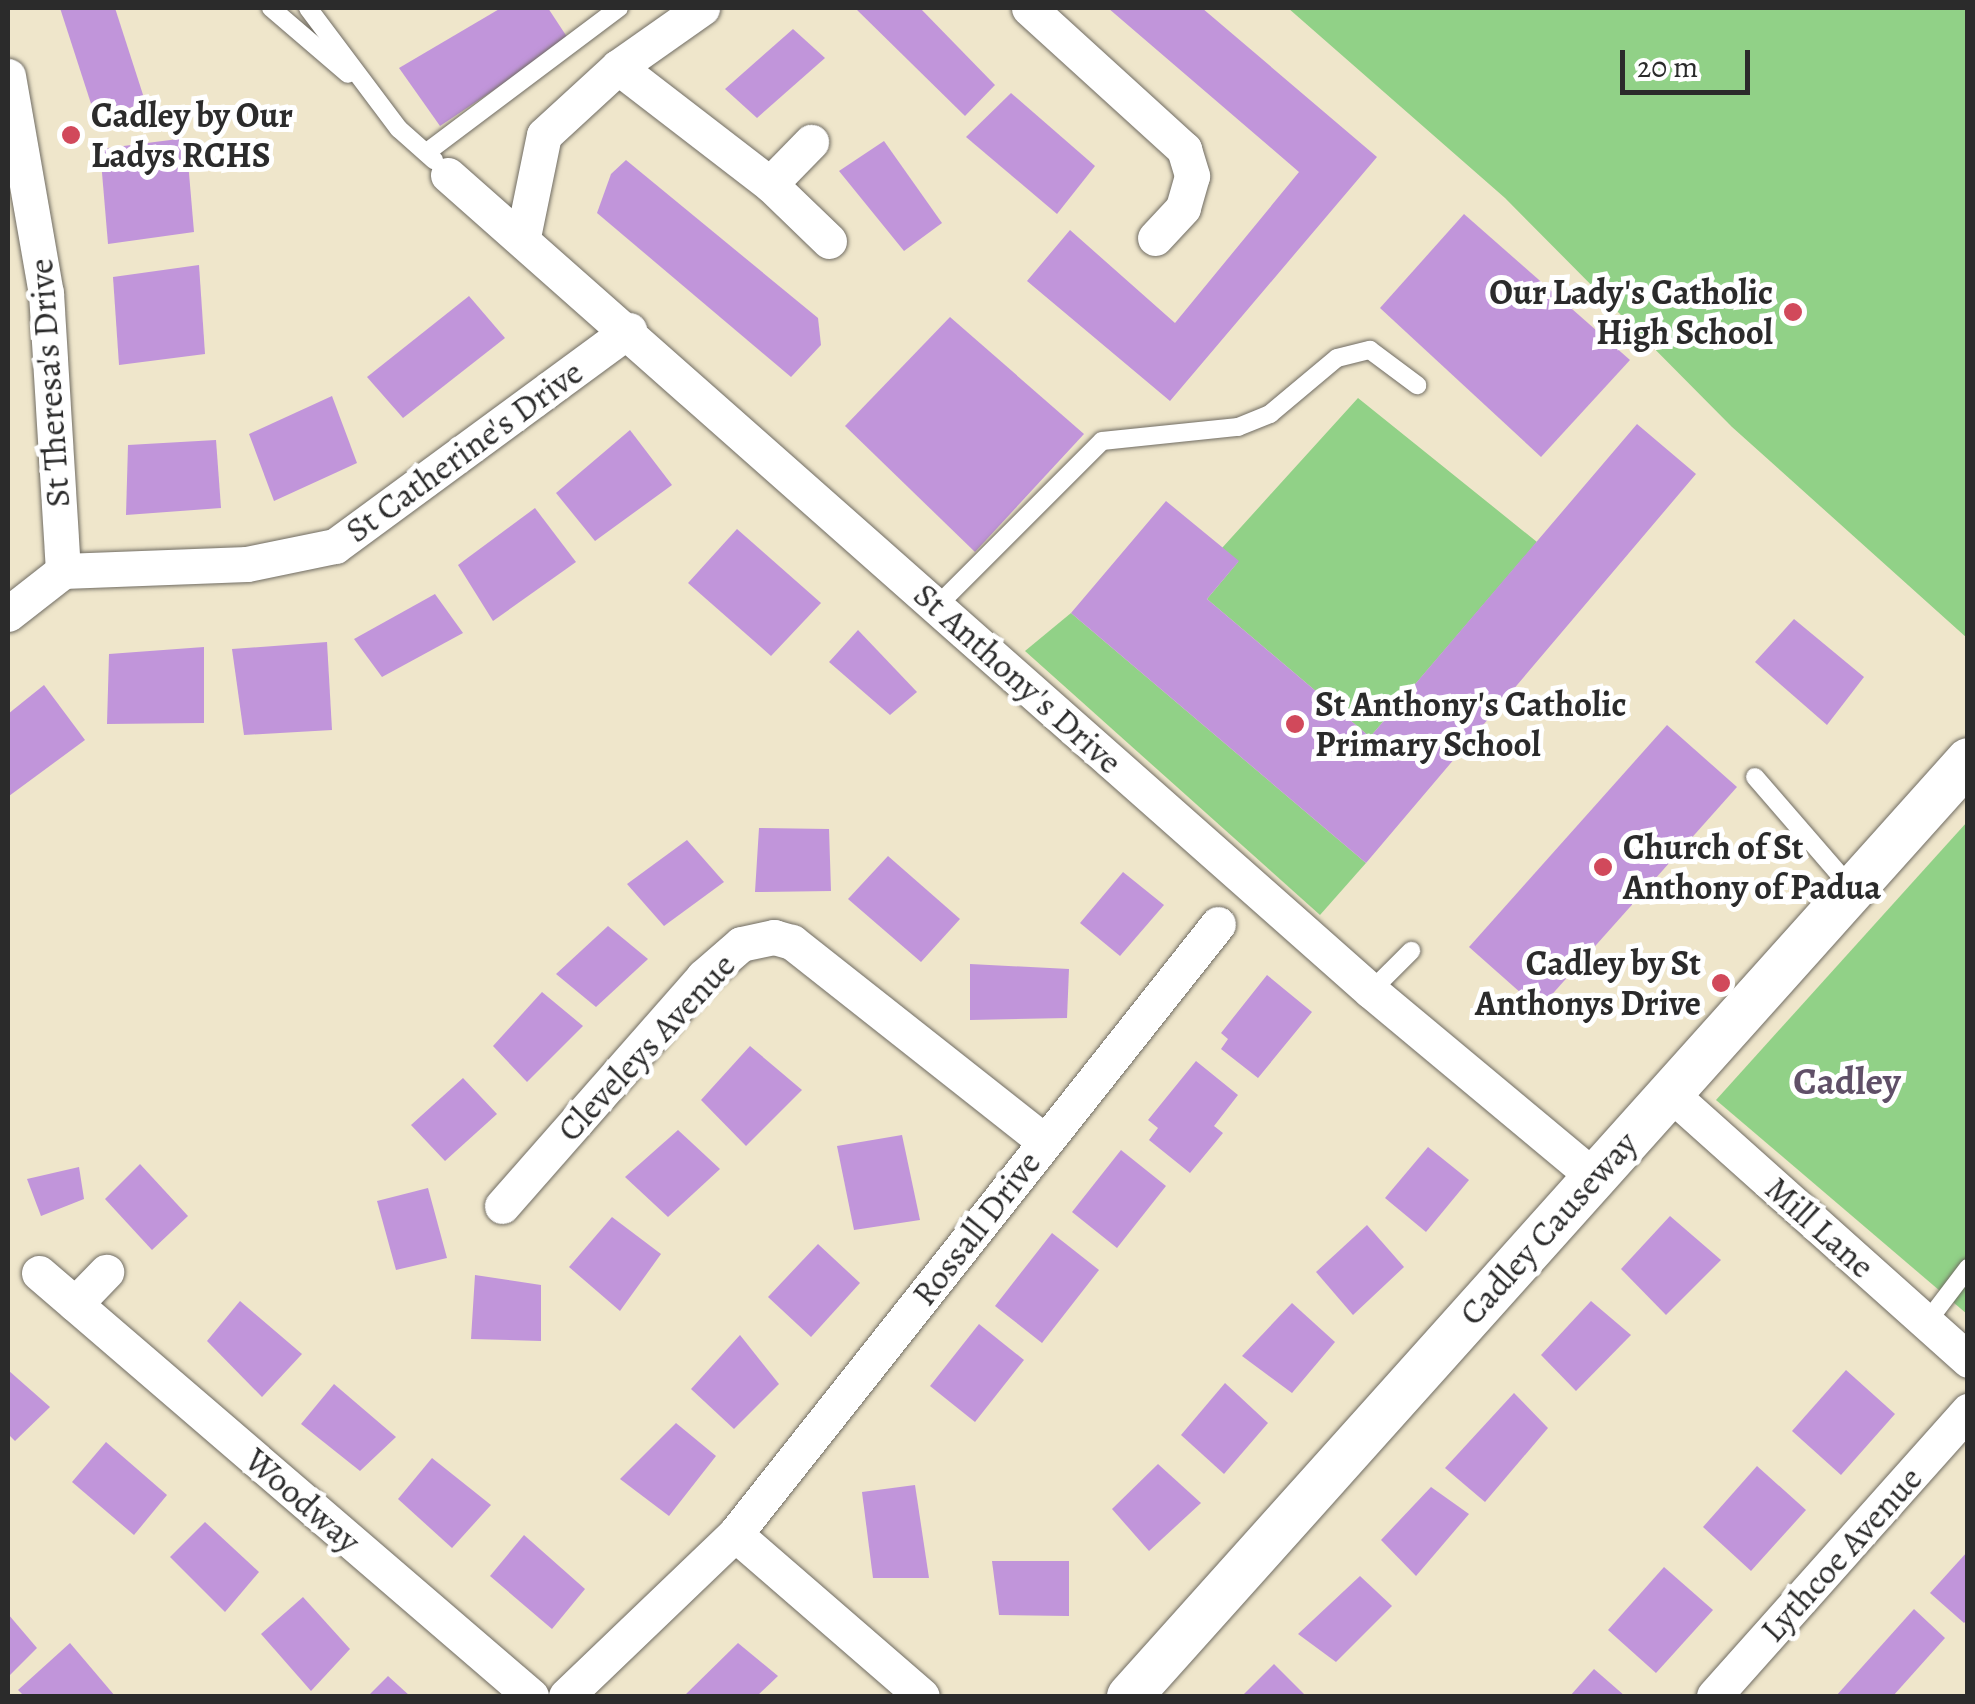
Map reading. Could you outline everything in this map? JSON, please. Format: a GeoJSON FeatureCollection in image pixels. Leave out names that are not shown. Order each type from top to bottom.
{"type":"FeatureCollection","features":[{"type":"Feature","properties":{"kind":"street"},"geometry":{"type":"LineString","coordinates":[[524,237],[544,136],[618,68],[702,8]]}},
{"type":"Feature","properties":{"kind":"street"},"geometry":{"type":"LineString","coordinates":[[1030,8],[1184,150],[1192,176],[1183,208],[1156,238]]}},
{"type":"Feature","properties":{"kind":"street"},"geometry":{"type":"LineString","coordinates":[[618,68],[770,184],[829,241]]}},
{"type":"Feature","properties":{"kind":"street","name":"St Theresa's Drive"},"geometry":{"type":"LineString","coordinates":[[8,76],[46,293],[62,572]]}},
{"type":"Feature","properties":{"kind":"street"},"geometry":{"type":"LineString","coordinates":[[770,184],[811,142]]}},
{"type":"Feature","properties":{"kind":"street","name":"St Anthony's Drive"},"geometry":{"type":"LineString","coordinates":[[437,164],[524,237],[1371,991],[1593,1176]]}},
{"type":"Feature","properties":{"kind":"street","name":"St Catherine's Drive"},"geometry":{"type":"LineString","coordinates":[[62,572],[247,564],[334,546],[628,330]]}},
{"type":"Feature","properties":{"kind":"street"},"geometry":{"type":"LineString","coordinates":[[8,614],[62,572]]}},
{"type":"Feature","properties":{"kind":"street","name":"Cadley Causeway"},"geometry":{"type":"LineString","coordinates":[[1128,1696],[1968,760]]}},
{"type":"Feature","properties":{"kind":"street","name":"Rossall Drive"},"geometry":{"type":"LineString","coordinates":[[566,1696],[735,1534],[1218,924]]}},
{"type":"Feature","properties":{"kind":"street","name":"Cleveleys Avenue"},"geometry":{"type":"LineString","coordinates":[[502,1206],[703,977],[740,944],[774,937],[792,942],[1044,1140]]}},
{"type":"Feature","properties":{"kind":"street","name":"Mill Lane"},"geometry":{"type":"LineString","coordinates":[[1670,1094],[1968,1360]]}},
{"type":"Feature","properties":{"kind":"street"},"geometry":{"type":"LineString","coordinates":[[75,1304],[106,1272]]}},
{"type":"Feature","properties":{"kind":"street","name":"Woodway"},"geometry":{"type":"LineString","coordinates":[[39,1273],[531,1696]]}},
{"type":"Feature","properties":{"kind":"street","name":"Lythcoe Avenue"},"geometry":{"type":"LineString","coordinates":[[1714,1696],[1968,1411]]}},
{"type":"Feature","properties":{"kind":"street"},"geometry":{"type":"LineString","coordinates":[[735,1534],[922,1696]]}},
{"type":"Feature","properties":{"kind":"lane"},"geometry":{"type":"LineString","coordinates":[[271,8],[371,94],[437,164],[618,8]]}},
{"type":"Feature","properties":{"kind":"lane"},"geometry":{"type":"LineString","coordinates":[[308,8],[371,94]]}},
{"type":"Feature","properties":{"kind":"lane"},"geometry":{"type":"LineString","coordinates":[[937,606],[1102,441],[1238,427],[1270,414],[1337,358],[1370,350],[1417,385]]}},
{"type":"Feature","properties":{"kind":"lane"},"geometry":{"type":"LineString","coordinates":[[1755,777],[1852,889]]}},
{"type":"Feature","properties":{"kind":"lane"},"geometry":{"type":"LineString","coordinates":[[1371,991],[1411,951]]}},
{"type":"Feature","properties":{"kind":"lane"},"geometry":{"type":"LineString","coordinates":[[1927,1322],[1968,1268]]}},
{"type":"Feature","properties":{"kind":"green space","name":"Our Lady's Catholic High School"},"geometry":{"type":"Polygon","coordinates":[[[1288,8],[1967,8],[1967,638],[1732,427],[1505,198],[1288,8]]]}},
{"type":"Feature","properties":{"kind":"green space"},"geometry":{"type":"Polygon","coordinates":[[[1358,398],[1537,542],[1370,737],[1207,599],[1238,562],[1222,548],[1358,398]]]}},
{"type":"Feature","properties":{"kind":"green space"},"geometry":{"type":"Polygon","coordinates":[[[1071,613],[1366,863],[1320,915],[1025,651],[1071,613]]]}},
{"type":"Feature","properties":{"kind":"green space"},"geometry":{"type":"Polygon","coordinates":[[[1967,822],[1967,1314],[1716,1100],[1967,822]]]}},
{"type":"Feature","properties":{"kind":"building"},"geometry":{"type":"Polygon","coordinates":[[[60,8],[115,8],[146,104],[95,116],[60,8]]]}},
{"type":"Feature","properties":{"kind":"building"},"geometry":{"type":"Polygon","coordinates":[[[501,8],[548,8],[569,40],[440,126],[399,68],[501,8]]]}},
{"type":"Feature","properties":{"kind":"building"},"geometry":{"type":"Polygon","coordinates":[[[855,8],[920,8],[995,85],[965,116],[855,8]]]}},
{"type":"Feature","properties":{"kind":"building"},"geometry":{"type":"Polygon","coordinates":[[[1108,8],[1202,8],[1377,157],[1170,401],[1027,281],[1070,230],[1175,323],[1299,172],[1108,8]]]}},
{"type":"Feature","properties":{"kind":"building"},"geometry":{"type":"Polygon","coordinates":[[[793,29],[825,58],[757,118],[725,89],[793,29]]]}},
{"type":"Feature","properties":{"kind":"building"},"geometry":{"type":"Polygon","coordinates":[[[1011,93],[1095,166],[1057,214],[966,137],[1011,93]]]}},
{"type":"Feature","properties":{"kind":"building"},"geometry":{"type":"Polygon","coordinates":[[[186,138],[194,232],[108,244],[100,149],[186,138]]]}},
{"type":"Feature","properties":{"kind":"building"},"geometry":{"type":"Polygon","coordinates":[[[884,141],[942,223],[904,251],[839,171],[884,141]]]}},
{"type":"Feature","properties":{"kind":"building"},"geometry":{"type":"Polygon","coordinates":[[[626,160],[818,318],[821,345],[791,377],[597,213],[611,174],[626,160]]]}},
{"type":"Feature","properties":{"kind":"building"},"geometry":{"type":"Polygon","coordinates":[[[1464,214],[1630,360],[1541,457],[1380,308],[1464,214]]]}},
{"type":"Feature","properties":{"kind":"building"},"geometry":{"type":"Polygon","coordinates":[[[199,265],[205,354],[119,365],[113,277],[199,265]]]}},
{"type":"Feature","properties":{"kind":"building"},"geometry":{"type":"Polygon","coordinates":[[[469,296],[505,338],[403,418],[367,377],[469,296]]]}},
{"type":"Feature","properties":{"kind":"building"},"geometry":{"type":"Polygon","coordinates":[[[950,317],[1084,434],[975,552],[845,426],[950,317]]]}},
{"type":"Feature","properties":{"kind":"building"},"geometry":{"type":"Polygon","coordinates":[[[332,396],[357,463],[274,501],[249,434],[332,396]]]}},
{"type":"Feature","properties":{"kind":"building"},"geometry":{"type":"Polygon","coordinates":[[[1637,424],[1696,474],[1366,863],[1071,613],[1166,501],[1239,561],[1207,599],[1370,737],[1637,424]]]}},
{"type":"Feature","properties":{"kind":"building"},"geometry":{"type":"Polygon","coordinates":[[[630,430],[672,485],[595,541],[556,493],[630,430]]]}},
{"type":"Feature","properties":{"kind":"building"},"geometry":{"type":"Polygon","coordinates":[[[216,440],[221,508],[126,515],[128,445],[216,440]]]}},
{"type":"Feature","properties":{"kind":"building"},"geometry":{"type":"Polygon","coordinates":[[[535,508],[576,562],[493,621],[458,565],[535,508]]]}},
{"type":"Feature","properties":{"kind":"building"},"geometry":{"type":"Polygon","coordinates":[[[737,529],[821,603],[771,656],[688,583],[737,529]]]}},
{"type":"Feature","properties":{"kind":"building"},"geometry":{"type":"Polygon","coordinates":[[[435,594],[463,633],[382,677],[354,639],[435,594]]]}},
{"type":"Feature","properties":{"kind":"building"},"geometry":{"type":"Polygon","coordinates":[[[1794,619],[1864,677],[1827,725],[1755,662],[1794,619]]]}},
{"type":"Feature","properties":{"kind":"building"},"geometry":{"type":"Polygon","coordinates":[[[858,630],[917,692],[890,715],[829,662],[858,630]]]}},
{"type":"Feature","properties":{"kind":"building"},"geometry":{"type":"Polygon","coordinates":[[[327,642],[332,730],[244,735],[232,649],[327,642]]]}},
{"type":"Feature","properties":{"kind":"building"},"geometry":{"type":"Polygon","coordinates":[[[204,647],[204,723],[107,724],[109,654],[204,647]]]}},
{"type":"Feature","properties":{"kind":"building"},"geometry":{"type":"Polygon","coordinates":[[[44,685],[85,740],[9,796],[8,714],[44,685]]]}},
{"type":"Feature","properties":{"kind":"building","name":"Church of St Anthony of Padua"},"geometry":{"type":"Polygon","coordinates":[[[1667,725],[1737,787],[1539,1009],[1469,947],[1667,725]]]}},
{"type":"Feature","properties":{"kind":"building"},"geometry":{"type":"Polygon","coordinates":[[[759,828],[829,829],[831,891],[755,892],[759,828]]]}},
{"type":"Feature","properties":{"kind":"building"},"geometry":{"type":"Polygon","coordinates":[[[687,840],[724,882],[664,926],[627,884],[687,840]]]}},
{"type":"Feature","properties":{"kind":"building"},"geometry":{"type":"Polygon","coordinates":[[[888,856],[960,919],[921,962],[848,899],[888,856]]]}},
{"type":"Feature","properties":{"kind":"building"},"geometry":{"type":"Polygon","coordinates":[[[1123,872],[1164,905],[1120,956],[1080,923],[1123,872]]]}},
{"type":"Feature","properties":{"kind":"building"},"geometry":{"type":"Polygon","coordinates":[[[608,926],[648,959],[596,1007],[556,974],[608,926]]]}},
{"type":"Feature","properties":{"kind":"building"},"geometry":{"type":"Polygon","coordinates":[[[970,964],[1069,969],[1067,1018],[970,1020],[970,964]]]}},
{"type":"Feature","properties":{"kind":"building"},"geometry":{"type":"Polygon","coordinates":[[[1267,975],[1312,1012],[1258,1078],[1221,1049],[1228,1039],[1221,1033],[1267,975]]]}},
{"type":"Feature","properties":{"kind":"building"},"geometry":{"type":"Polygon","coordinates":[[[542,992],[583,1026],[527,1082],[493,1046],[542,992]]]}},
{"type":"Feature","properties":{"kind":"building"},"geometry":{"type":"Polygon","coordinates":[[[750,1046],[802,1090],[746,1146],[701,1100],[750,1046]]]}},
{"type":"Feature","properties":{"kind":"building"},"geometry":{"type":"Polygon","coordinates":[[[1196,1061],[1238,1095],[1214,1126],[1223,1133],[1190,1173],[1149,1140],[1158,1128],[1148,1120],[1196,1061]]]}},
{"type":"Feature","properties":{"kind":"building"},"geometry":{"type":"Polygon","coordinates":[[[463,1078],[497,1114],[445,1161],[411,1125],[463,1078]]]}},
{"type":"Feature","properties":{"kind":"building"},"geometry":{"type":"Polygon","coordinates":[[[678,1130],[720,1169],[668,1217],[625,1177],[678,1130]]]}},
{"type":"Feature","properties":{"kind":"building"},"geometry":{"type":"Polygon","coordinates":[[[902,1135],[920,1220],[854,1230],[837,1146],[902,1135]]]}},
{"type":"Feature","properties":{"kind":"building"},"geometry":{"type":"Polygon","coordinates":[[[1428,1147],[1469,1180],[1426,1232],[1385,1198],[1428,1147]]]}},
{"type":"Feature","properties":{"kind":"building"},"geometry":{"type":"Polygon","coordinates":[[[1121,1150],[1166,1186],[1117,1248],[1072,1212],[1121,1150]]]}},
{"type":"Feature","properties":{"kind":"building"},"geometry":{"type":"Polygon","coordinates":[[[140,1164],[188,1216],[152,1250],[105,1199],[140,1164]]]}},
{"type":"Feature","properties":{"kind":"building"},"geometry":{"type":"Polygon","coordinates":[[[79,1167],[84,1199],[41,1216],[27,1179],[79,1167]]]}},
{"type":"Feature","properties":{"kind":"building"},"geometry":{"type":"Polygon","coordinates":[[[428,1188],[447,1258],[396,1270],[377,1201],[428,1188]]]}},
{"type":"Feature","properties":{"kind":"building"},"geometry":{"type":"Polygon","coordinates":[[[1670,1216],[1721,1260],[1666,1315],[1621,1269],[1670,1216]]]}},
{"type":"Feature","properties":{"kind":"building"},"geometry":{"type":"Polygon","coordinates":[[[612,1217],[661,1254],[620,1311],[569,1267],[612,1217]]]}},
{"type":"Feature","properties":{"kind":"building"},"geometry":{"type":"Polygon","coordinates":[[[1367,1225],[1404,1267],[1353,1315],[1316,1272],[1367,1225]]]}},
{"type":"Feature","properties":{"kind":"building"},"geometry":{"type":"Polygon","coordinates":[[[1052,1233],[1099,1270],[1042,1343],[995,1306],[1052,1233]]]}},
{"type":"Feature","properties":{"kind":"building"},"geometry":{"type":"Polygon","coordinates":[[[818,1244],[860,1283],[811,1337],[768,1297],[818,1244]]]}},
{"type":"Feature","properties":{"kind":"building"},"geometry":{"type":"Polygon","coordinates":[[[475,1275],[541,1285],[541,1341],[471,1339],[475,1275]]]}},
{"type":"Feature","properties":{"kind":"building"},"geometry":{"type":"Polygon","coordinates":[[[240,1301],[302,1354],[262,1397],[207,1341],[240,1301]]]}},
{"type":"Feature","properties":{"kind":"building"},"geometry":{"type":"Polygon","coordinates":[[[1591,1301],[1631,1335],[1576,1391],[1541,1355],[1591,1301]]]}},
{"type":"Feature","properties":{"kind":"building"},"geometry":{"type":"Polygon","coordinates":[[[1292,1303],[1335,1342],[1292,1393],[1242,1356],[1292,1303]]]}},
{"type":"Feature","properties":{"kind":"building"},"geometry":{"type":"Polygon","coordinates":[[[979,1324],[1024,1360],[975,1422],[930,1386],[979,1324]]]}},
{"type":"Feature","properties":{"kind":"building"},"geometry":{"type":"Polygon","coordinates":[[[740,1335],[779,1384],[734,1429],[691,1389],[740,1335]]]}},
{"type":"Feature","properties":{"kind":"building"},"geometry":{"type":"Polygon","coordinates":[[[8,1370],[50,1407],[15,1441],[8,1434],[8,1370]]]}},
{"type":"Feature","properties":{"kind":"building"},"geometry":{"type":"Polygon","coordinates":[[[1846,1370],[1895,1414],[1841,1475],[1792,1431],[1846,1370]]]}},
{"type":"Feature","properties":{"kind":"building"},"geometry":{"type":"Polygon","coordinates":[[[1225,1383],[1268,1423],[1224,1474],[1181,1435],[1225,1383]]]}},
{"type":"Feature","properties":{"kind":"building"},"geometry":{"type":"Polygon","coordinates":[[[334,1384],[396,1437],[360,1471],[301,1424],[334,1384]]]}},
{"type":"Feature","properties":{"kind":"building"},"geometry":{"type":"Polygon","coordinates":[[[1514,1393],[1548,1428],[1485,1502],[1445,1468],[1514,1393]]]}},
{"type":"Feature","properties":{"kind":"building"},"geometry":{"type":"Polygon","coordinates":[[[676,1423],[716,1456],[669,1516],[620,1479],[676,1423]]]}},
{"type":"Feature","properties":{"kind":"building"},"geometry":{"type":"Polygon","coordinates":[[[106,1442],[167,1495],[134,1535],[72,1482],[106,1442]]]}},
{"type":"Feature","properties":{"kind":"building"},"geometry":{"type":"Polygon","coordinates":[[[432,1458],[491,1505],[452,1548],[398,1499],[432,1458]]]}},
{"type":"Feature","properties":{"kind":"building"},"geometry":{"type":"Polygon","coordinates":[[[1158,1464],[1201,1503],[1149,1551],[1112,1509],[1158,1464]]]}},
{"type":"Feature","properties":{"kind":"building"},"geometry":{"type":"Polygon","coordinates":[[[1757,1466],[1806,1510],[1751,1571],[1703,1527],[1757,1466]]]}},
{"type":"Feature","properties":{"kind":"building"},"geometry":{"type":"Polygon","coordinates":[[[915,1485],[929,1578],[873,1578],[862,1492],[915,1485]]]}},
{"type":"Feature","properties":{"kind":"building"},"geometry":{"type":"Polygon","coordinates":[[[1431,1487],[1469,1514],[1416,1576],[1381,1540],[1431,1487]]]}},
{"type":"Feature","properties":{"kind":"building"},"geometry":{"type":"Polygon","coordinates":[[[205,1522],[259,1572],[225,1612],[170,1557],[205,1522]]]}},
{"type":"Feature","properties":{"kind":"building"},"geometry":{"type":"Polygon","coordinates":[[[524,1535],[585,1589],[552,1629],[490,1576],[524,1535]]]}},
{"type":"Feature","properties":{"kind":"building"},"geometry":{"type":"Polygon","coordinates":[[[1968,1551],[1968,1619],[1964,1623],[1930,1593],[1968,1551]]]}},
{"type":"Feature","properties":{"kind":"building"},"geometry":{"type":"Polygon","coordinates":[[[992,1561],[1069,1561],[1069,1616],[999,1615],[992,1561]]]}},
{"type":"Feature","properties":{"kind":"building"},"geometry":{"type":"Polygon","coordinates":[[[1664,1567],[1713,1610],[1656,1673],[1608,1630],[1664,1567]]]}},
{"type":"Feature","properties":{"kind":"building"},"geometry":{"type":"Polygon","coordinates":[[[1360,1576],[1392,1606],[1336,1662],[1298,1634],[1360,1576]]]}},
{"type":"Feature","properties":{"kind":"building"},"geometry":{"type":"Polygon","coordinates":[[[303,1597],[350,1649],[311,1691],[261,1634],[303,1597]]]}},
{"type":"Feature","properties":{"kind":"building"},"geometry":{"type":"Polygon","coordinates":[[[1914,1609],[1945,1638],[1893,1696],[1836,1696],[1914,1609]]]}},
{"type":"Feature","properties":{"kind":"building"},"geometry":{"type":"Polygon","coordinates":[[[8,1614],[37,1648],[8,1677],[8,1614]]]}},
{"type":"Feature","properties":{"kind":"building"},"geometry":{"type":"Polygon","coordinates":[[[70,1643],[115,1696],[24,1696],[18,1690],[70,1643]]]}},
{"type":"Feature","properties":{"kind":"building"},"geometry":{"type":"Polygon","coordinates":[[[738,1643],[778,1676],[757,1696],[684,1696],[738,1643]]]}},
{"type":"Feature","properties":{"kind":"building"},"geometry":{"type":"Polygon","coordinates":[[[1274,1664],[1306,1696],[1242,1696],[1274,1664]]]}},
{"type":"Feature","properties":{"kind":"building"},"geometry":{"type":"Polygon","coordinates":[[[1594,1669],[1625,1696],[1570,1696],[1594,1669]]]}},
{"type":"Feature","properties":{"kind":"building"},"geometry":{"type":"Polygon","coordinates":[[[388,1676],[410,1696],[368,1696],[388,1676]]]}},
{"type":"Feature","properties":{"kind":"place","name":"Cadley by Our Ladys RCHS"},"geometry":{"type":"Point","coordinates":[71,135]}},
{"type":"Feature","properties":{"kind":"place","name":"Our Lady's Catholic High School"},"geometry":{"type":"Point","coordinates":[1793,312]}},
{"type":"Feature","properties":{"kind":"place","name":"St Anthony's Catholic Primary School"},"geometry":{"type":"Point","coordinates":[1295,724]}},
{"type":"Feature","properties":{"kind":"place","name":"Church of St Anthony of Padua"},"geometry":{"type":"Point","coordinates":[1603,867]}},
{"type":"Feature","properties":{"kind":"place","name":"Cadley by St Anthonys Drive"},"geometry":{"type":"Point","coordinates":[1721,983]}},
{"type":"Feature","properties":{"kind":"district","name":"Cadley"},"geometry":{"type":"Point","coordinates":[1847,1082]}}]}
